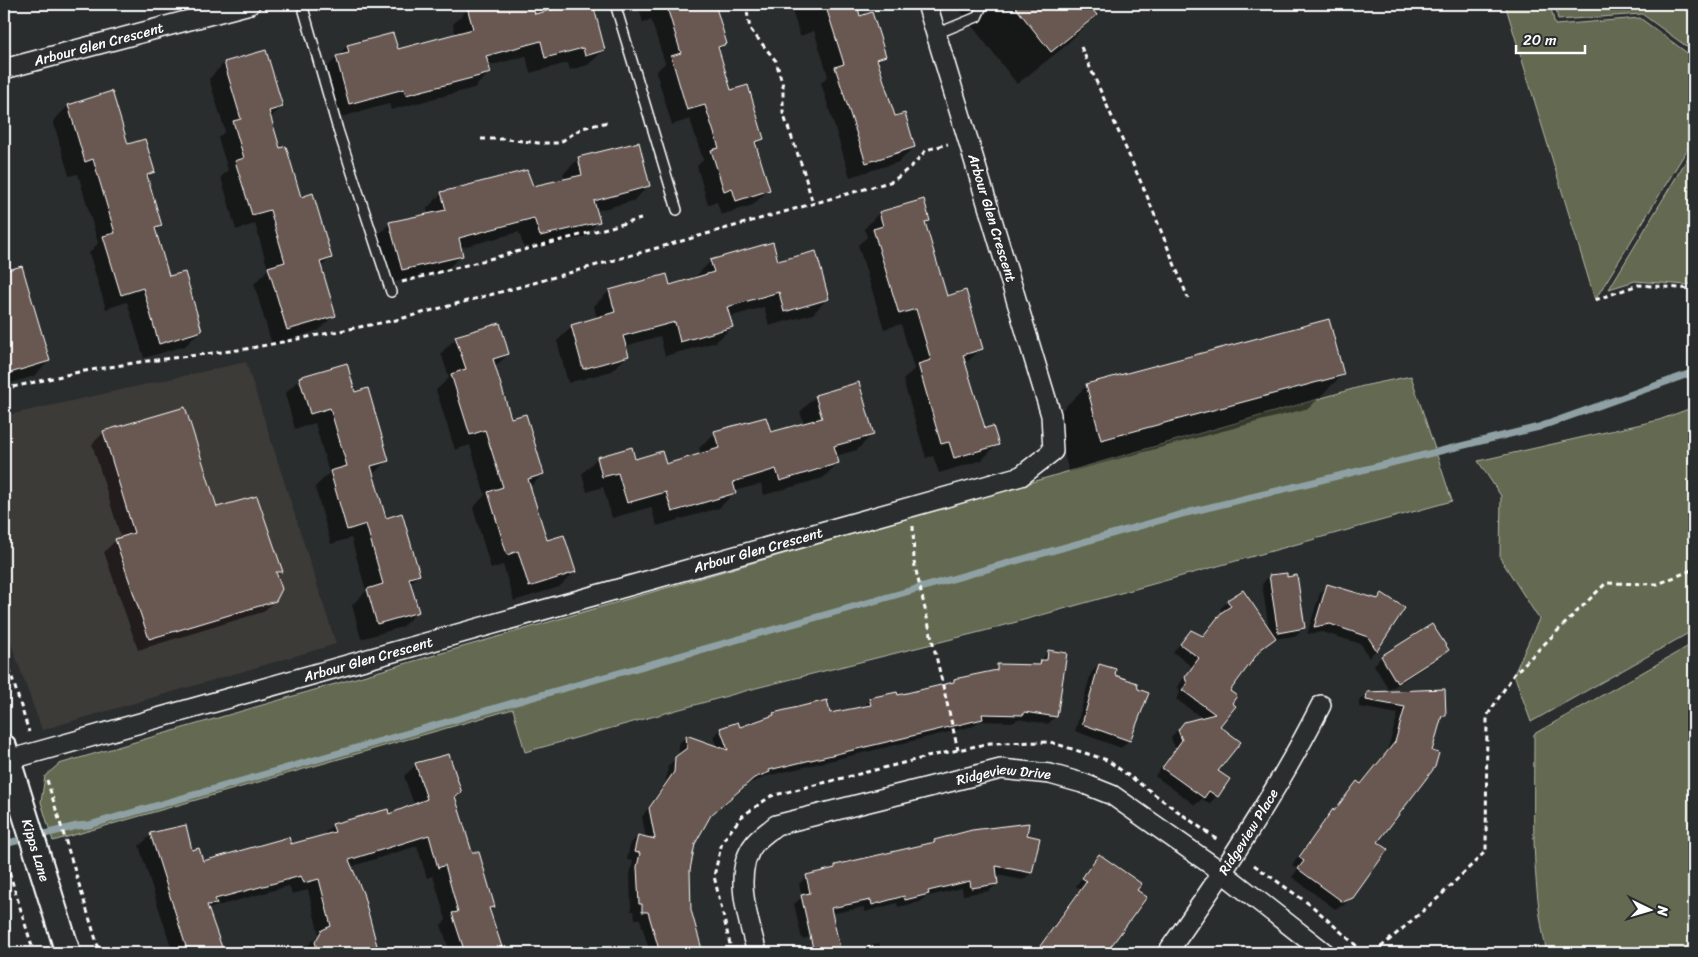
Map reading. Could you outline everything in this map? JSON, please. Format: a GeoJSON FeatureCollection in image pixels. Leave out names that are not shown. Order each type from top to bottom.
{"type":"FeatureCollection","features":[{"type":"Feature","properties":{"kind":"street","name":"Arbour Glen Crescent"},"geometry":{"type":"LineString","coordinates":[[4,68],[250,4]]}},
{"type":"Feature","properties":{"kind":"street","name":"Arbour Glen Crescent"},"geometry":{"type":"LineString","coordinates":[[6,754],[1021,476],[1052,451],[1051,415],[928,4]]}},
{"type":"Feature","properties":{"kind":"street","name":"Ridgeview Place"},"geometry":{"type":"LineString","coordinates":[[1167,953],[1224,873],[1307,733],[1321,705]]}},
{"type":"Feature","properties":{"kind":"street","name":"Kipps Lane"},"geometry":{"type":"LineString","coordinates":[[6,754],[68,953]]}},
{"type":"Feature","properties":{"kind":"street","name":"Ridgeview Drive"},"geometry":{"type":"LineString","coordinates":[[757,953],[745,906],[744,867],[754,844],[776,825],[1001,769],[1050,774],[1082,783],[1112,795],[1224,873],[1325,953]]}},
{"type":"Feature","properties":{"kind":"lane"},"geometry":{"type":"LineString","coordinates":[[302,4],[338,130],[391,292]]}},
{"type":"Feature","properties":{"kind":"lane"},"geometry":{"type":"LineString","coordinates":[[615,4],[677,210]]}},
{"type":"Feature","properties":{"kind":"lane"},"geometry":{"type":"LineString","coordinates":[[936,34],[977,17],[983,4]]}},
{"type":"Feature","properties":{"kind":"path"},"geometry":{"type":"LineString","coordinates":[[743,4],[747,11],[750,29],[776,61],[784,86],[783,113],[813,204]]}},
{"type":"Feature","properties":{"kind":"path"},"geometry":{"type":"LineString","coordinates":[[1081,47],[1147,196],[1188,298]]}},
{"type":"Feature","properties":{"kind":"path"},"geometry":{"type":"LineString","coordinates":[[481,139],[560,143],[582,128],[608,122]]}},
{"type":"Feature","properties":{"kind":"path"},"geometry":{"type":"LineString","coordinates":[[4,389],[79,372],[140,362],[246,349],[396,320],[893,181],[914,164],[926,150],[968,138]]}},
{"type":"Feature","properties":{"kind":"path"},"geometry":{"type":"LineString","coordinates":[[402,282],[641,219]]}},
{"type":"Feature","properties":{"kind":"path"},"geometry":{"type":"LineString","coordinates":[[1595,300],[1638,285],[1694,289]]}},
{"type":"Feature","properties":{"kind":"path"},"geometry":{"type":"LineString","coordinates":[[913,506],[914,562],[958,750]]}},
{"type":"Feature","properties":{"kind":"path"},"geometry":{"type":"LineString","coordinates":[[1374,953],[1438,898],[1486,851],[1487,716],[1514,674],[1606,583],[1658,584],[1694,569]]}},
{"type":"Feature","properties":{"kind":"path"},"geometry":{"type":"LineString","coordinates":[[4,652],[29,732]]}},
{"type":"Feature","properties":{"kind":"path"},"geometry":{"type":"LineString","coordinates":[[47,780],[100,953]]}},
{"type":"Feature","properties":{"kind":"path"},"geometry":{"type":"LineString","coordinates":[[4,855],[34,953]]}},
{"type":"Feature","properties":{"kind":"path"},"geometry":{"type":"LineString","coordinates":[[1254,865],[1312,906],[1360,949]]}},
{"type":"Feature","properties":{"kind":"shaded area"},"geometry":{"type":"Polygon","coordinates":[[[246,362],[336,644],[42,730],[4,624],[4,416],[246,362]]]}},
{"type":"Feature","properties":{"kind":"green space"},"geometry":{"type":"Polygon","coordinates":[[[1505,4],[1550,4],[1555,25],[1640,18],[1694,58],[1694,91],[1690,145],[1595,300],[1505,4]]]}},
{"type":"Feature","properties":{"kind":"green space"},"geometry":{"type":"Polygon","coordinates":[[[1555,4],[1694,4],[1694,52],[1642,14],[1558,20],[1555,4]]]}},
{"type":"Feature","properties":{"kind":"green space"},"geometry":{"type":"Polygon","coordinates":[[[1694,141],[1694,283],[1687,285],[1635,281],[1609,289],[1693,149],[1694,141]]]}},
{"type":"Feature","properties":{"kind":"green space"},"geometry":{"type":"Polygon","coordinates":[[[1411,376],[1452,501],[984,631],[756,688],[525,752],[513,709],[53,841],[41,802],[45,776],[59,764],[1363,386],[1411,376]]]}},
{"type":"Feature","properties":{"kind":"green space"},"geometry":{"type":"Polygon","coordinates":[[[1694,407],[1694,630],[1531,722],[1514,674],[1539,619],[1500,558],[1501,496],[1478,461],[1659,420],[1694,407]]]}},
{"type":"Feature","properties":{"kind":"green space"},"geometry":{"type":"Polygon","coordinates":[[[1694,643],[1694,953],[1547,953],[1535,871],[1534,734],[1694,643]]]}},
{"type":"Feature","properties":{"kind":"building"},"geometry":{"type":"Polygon","coordinates":[[[481,4],[532,4],[535,14],[575,4],[593,4],[605,50],[585,56],[583,48],[545,58],[541,41],[486,56],[491,73],[406,95],[404,89],[349,104],[336,56],[349,53],[347,45],[393,33],[398,49],[473,29],[467,7],[481,4]]]}},
{"type":"Feature","properties":{"kind":"building"},"geometry":{"type":"Polygon","coordinates":[[[666,4],[715,4],[727,44],[718,47],[731,90],[748,85],[764,139],[755,142],[770,190],[736,201],[732,188],[724,191],[711,150],[719,148],[705,105],[687,110],[671,56],[681,53],[666,4]]]}},
{"type":"Feature","properties":{"kind":"building"},"geometry":{"type":"Polygon","coordinates":[[[825,4],[857,4],[860,16],[872,12],[886,56],[877,59],[895,116],[905,113],[915,147],[866,163],[835,67],[844,64],[825,4]]]}},
{"type":"Feature","properties":{"kind":"building"},"geometry":{"type":"Polygon","coordinates":[[[1013,4],[1088,4],[1097,15],[1051,52],[1013,4]]]}},
{"type":"Feature","properties":{"kind":"building"},"geometry":{"type":"Polygon","coordinates":[[[266,50],[283,107],[269,111],[280,148],[286,146],[301,197],[313,193],[332,258],[320,262],[336,316],[287,330],[268,267],[285,262],[270,210],[252,215],[235,161],[244,158],[233,121],[241,119],[224,62],[266,50]]]}},
{"type":"Feature","properties":{"kind":"building"},"geometry":{"type":"Polygon","coordinates":[[[112,91],[128,144],[145,139],[155,172],[147,175],[162,226],[155,228],[169,276],[185,272],[202,331],[159,344],[143,288],[121,295],[103,236],[115,233],[93,159],[85,162],[68,105],[112,91]]]}},
{"type":"Feature","properties":{"kind":"building"},"geometry":{"type":"Polygon","coordinates":[[[639,142],[650,186],[594,201],[600,222],[540,236],[534,218],[459,238],[463,256],[402,270],[389,222],[446,210],[441,192],[527,170],[533,186],[582,175],[578,157],[639,142]]]}},
{"type":"Feature","properties":{"kind":"building"},"geometry":{"type":"Polygon","coordinates":[[[924,199],[930,221],[925,222],[947,296],[966,290],[983,349],[963,355],[985,428],[993,426],[999,445],[954,458],[949,442],[941,444],[918,364],[931,360],[916,309],[899,314],[873,229],[883,226],[879,212],[924,199]]]}},
{"type":"Feature","properties":{"kind":"building"},"geometry":{"type":"Polygon","coordinates":[[[773,242],[778,261],[816,251],[829,299],[784,312],[779,292],[727,307],[733,327],[680,342],[675,322],[623,336],[629,356],[583,369],[571,325],[615,312],[609,290],[667,274],[670,285],[714,272],[710,260],[773,242]]]}},
{"type":"Feature","properties":{"kind":"building"},"geometry":{"type":"Polygon","coordinates":[[[22,266],[50,361],[10,373],[4,351],[4,271],[22,266]]]}},
{"type":"Feature","properties":{"kind":"building"},"geometry":{"type":"Polygon","coordinates":[[[1329,319],[1344,375],[1101,440],[1086,384],[1329,319]]]}},
{"type":"Feature","properties":{"kind":"building"},"geometry":{"type":"Polygon","coordinates":[[[500,323],[509,354],[493,359],[511,418],[526,414],[544,474],[528,479],[547,540],[564,535],[576,572],[529,587],[518,551],[507,555],[488,492],[503,487],[485,430],[470,435],[451,374],[466,369],[455,336],[500,323]]]}},
{"type":"Feature","properties":{"kind":"building"},"geometry":{"type":"Polygon","coordinates":[[[347,363],[355,392],[368,388],[389,461],[371,466],[386,518],[402,513],[420,575],[409,578],[419,612],[377,624],[367,589],[383,584],[366,524],[347,530],[330,471],[347,466],[330,408],[310,414],[299,377],[347,363]]]}},
{"type":"Feature","properties":{"kind":"building"},"geometry":{"type":"Polygon","coordinates":[[[859,382],[874,435],[834,446],[839,463],[780,481],[776,469],[733,482],[736,493],[672,512],[666,492],[627,503],[618,473],[602,477],[597,457],[632,447],[635,459],[662,451],[666,464],[719,448],[714,431],[766,417],[771,432],[822,418],[815,395],[859,382]]]}},
{"type":"Feature","properties":{"kind":"building"},"geometry":{"type":"Polygon","coordinates":[[[185,407],[217,507],[257,496],[283,572],[276,572],[282,589],[276,601],[149,639],[115,539],[134,533],[103,431],[185,407]]]}},
{"type":"Feature","properties":{"kind":"building"},"geometry":{"type":"Polygon","coordinates":[[[1287,573],[1287,577],[1297,575],[1305,628],[1278,633],[1269,575],[1287,573]]]}},
{"type":"Feature","properties":{"kind":"building"},"geometry":{"type":"Polygon","coordinates":[[[1327,584],[1378,599],[1382,593],[1405,608],[1377,651],[1368,637],[1330,624],[1314,627],[1327,584]]]}},
{"type":"Feature","properties":{"kind":"building"},"geometry":{"type":"Polygon","coordinates":[[[1243,590],[1276,638],[1261,649],[1230,691],[1237,696],[1232,703],[1236,706],[1220,726],[1241,742],[1218,771],[1230,779],[1218,797],[1209,791],[1204,798],[1162,768],[1182,740],[1178,730],[1184,722],[1215,714],[1182,690],[1187,684],[1185,677],[1199,658],[1180,644],[1191,630],[1203,636],[1222,612],[1231,606],[1227,600],[1243,590]]]}},
{"type":"Feature","properties":{"kind":"building"},"geometry":{"type":"Polygon","coordinates":[[[1432,624],[1449,650],[1397,683],[1381,656],[1432,624]]]}},
{"type":"Feature","properties":{"kind":"building"},"geometry":{"type":"Polygon","coordinates":[[[1048,650],[1067,653],[1057,717],[1024,712],[1024,715],[982,714],[983,719],[769,770],[770,772],[754,778],[711,815],[695,844],[690,870],[691,910],[703,953],[660,953],[648,912],[642,912],[642,904],[639,904],[637,867],[640,853],[634,852],[638,835],[655,839],[649,808],[674,772],[675,757],[687,748],[686,735],[728,750],[720,728],[738,722],[740,727],[774,715],[773,713],[827,700],[830,713],[871,705],[869,698],[897,692],[898,695],[954,682],[954,679],[997,670],[997,664],[1040,665],[1041,660],[1047,660],[1048,650]]]}},
{"type":"Feature","properties":{"kind":"building"},"geometry":{"type":"Polygon","coordinates":[[[1099,664],[1116,669],[1115,675],[1137,683],[1138,689],[1149,693],[1130,741],[1082,724],[1099,664]]]}},
{"type":"Feature","properties":{"kind":"building"},"geometry":{"type":"Polygon","coordinates":[[[1445,689],[1446,716],[1442,716],[1432,751],[1439,753],[1435,767],[1378,842],[1388,849],[1353,898],[1343,902],[1298,869],[1304,861],[1299,857],[1333,809],[1334,811],[1357,781],[1361,784],[1395,742],[1405,707],[1366,700],[1367,692],[1445,689]]]}},
{"type":"Feature","properties":{"kind":"building"},"geometry":{"type":"Polygon","coordinates":[[[449,754],[462,793],[455,796],[472,852],[479,852],[495,907],[489,908],[504,953],[465,953],[452,913],[458,912],[445,865],[438,868],[429,835],[349,860],[363,893],[379,953],[318,953],[315,942],[322,930],[331,926],[319,879],[304,883],[301,876],[215,899],[217,904],[207,905],[224,953],[188,953],[150,833],[186,825],[192,850],[199,848],[203,861],[289,837],[291,844],[335,832],[332,824],[388,809],[389,814],[427,799],[415,763],[449,754]]]}},
{"type":"Feature","properties":{"kind":"building"},"geometry":{"type":"Polygon","coordinates":[[[1029,823],[1027,835],[1040,838],[1032,873],[996,866],[998,884],[971,888],[970,881],[928,891],[929,894],[905,900],[904,896],[872,905],[871,900],[831,908],[841,953],[814,953],[801,895],[810,893],[806,875],[835,868],[835,865],[935,842],[934,840],[972,830],[1029,823]]]}},
{"type":"Feature","properties":{"kind":"building"},"geometry":{"type":"Polygon","coordinates":[[[1099,854],[1142,884],[1137,890],[1147,897],[1106,953],[1035,953],[1087,881],[1082,878],[1099,854]]]}},
{"type":"Feature","properties":{"kind":"waterway"},"geometry":{"type":"LineString","coordinates":[[4,844],[77,826],[89,825],[1186,513],[1539,427],[1694,372]]}}]}
